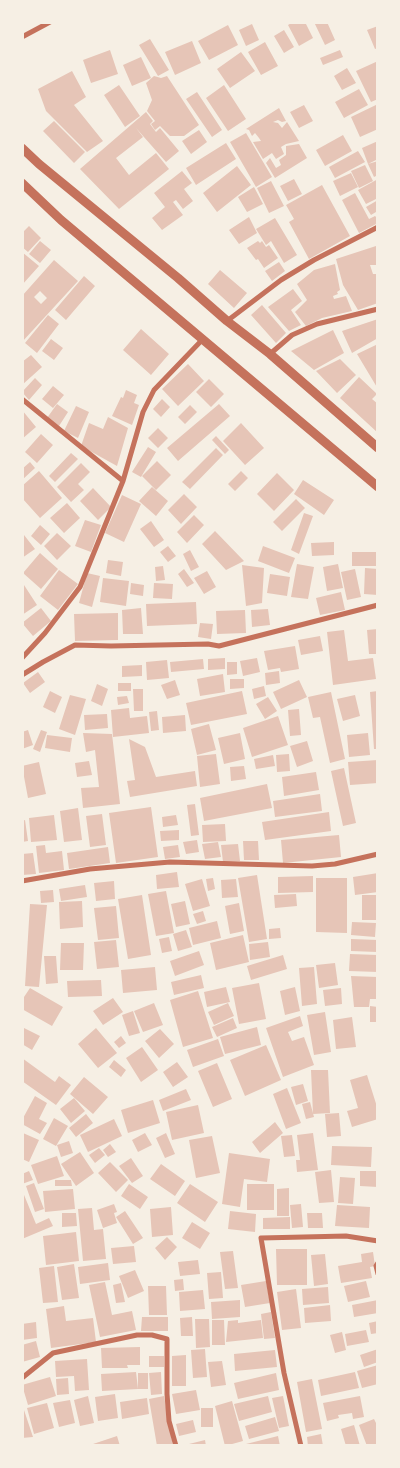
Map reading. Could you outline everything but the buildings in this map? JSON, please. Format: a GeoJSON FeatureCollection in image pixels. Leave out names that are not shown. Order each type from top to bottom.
{"type":"FeatureCollection","features":[{"type":"Feature","properties":{"kind":"street"},"geometry":{"type":"LineString","coordinates":[[22,36],[50,22]]}},
{"type":"Feature","properties":{"kind":"street"},"geometry":{"type":"LineString","coordinates":[[22,148],[227,321],[270,354],[378,448]]}},
{"type":"Feature","properties":{"kind":"street"},"geometry":{"type":"LineString","coordinates":[[22,183],[61,220],[378,487]]}},
{"type":"Feature","properties":{"kind":"street"},"geometry":{"type":"LineString","coordinates":[[227,321],[280,280],[378,227]]}},
{"type":"Feature","properties":{"kind":"street"},"geometry":{"type":"LineString","coordinates":[[270,354],[292,335],[317,324],[378,310]]}},
{"type":"Feature","properties":{"kind":"street"},"geometry":{"type":"LineString","coordinates":[[22,658],[45,634],[80,587],[123,481],[143,412],[154,390],[203,339]]}},
{"type":"Feature","properties":{"kind":"street"},"geometry":{"type":"LineString","coordinates":[[22,399],[123,481]]}},
{"type":"Feature","properties":{"kind":"street"},"geometry":{"type":"LineString","coordinates":[[22,675],[75,645],[208,644],[219,646],[378,605]]}},
{"type":"Feature","properties":{"kind":"street"},"geometry":{"type":"LineString","coordinates":[[22,881],[90,869],[170,862],[312,866],[335,864],[378,854]]}},
{"type":"Feature","properties":{"kind":"street"},"geometry":{"type":"LineString","coordinates":[[301,1446],[284,1373],[261,1238],[346,1236],[378,1241]]}},
{"type":"Feature","properties":{"kind":"street"},"geometry":{"type":"LineString","coordinates":[[378,1263],[376,1266],[378,1274]]}},
{"type":"Feature","properties":{"kind":"street"},"geometry":{"type":"LineString","coordinates":[[22,1378],[53,1353],[136,1335],[152,1335],[167,1338],[169,1421],[176,1446]]}}]}
